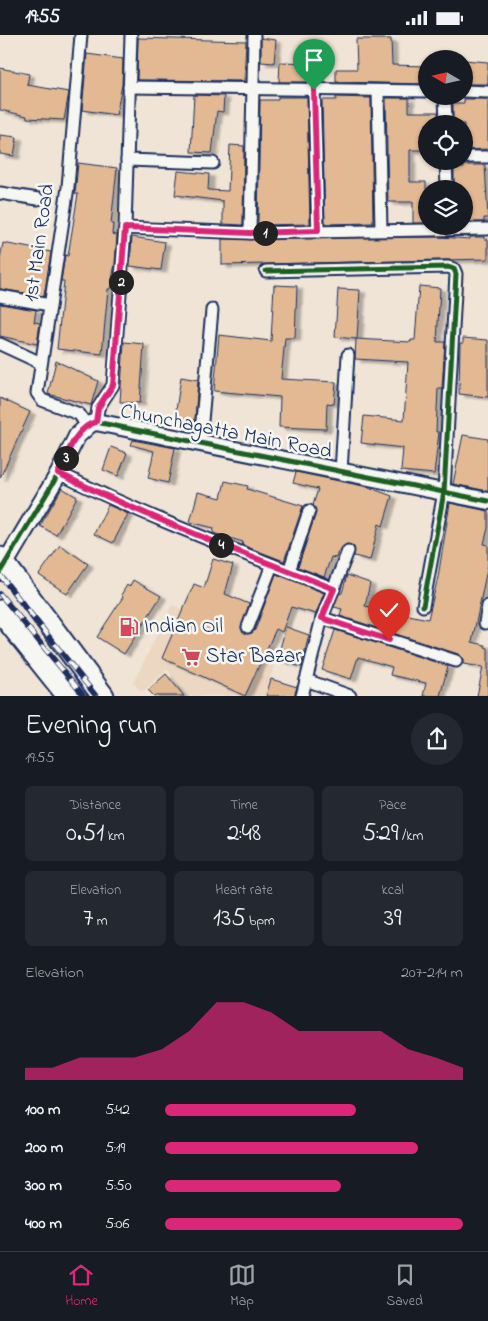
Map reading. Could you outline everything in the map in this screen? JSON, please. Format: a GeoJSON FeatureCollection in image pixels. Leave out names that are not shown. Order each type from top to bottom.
{"type":"FeatureCollection","features":[{"type":"Feature","properties":{"kind":"highway"},"geometry":{"type":"LineString","coordinates":[[2,565],[103,696]]}},
{"type":"Feature","properties":{"kind":"highway"},"geometry":{"type":"LineString","coordinates":[[0,611],[68,696]]}},
{"type":"Feature","properties":{"kind":"street","name":"1st Main Road"},"geometry":{"type":"LineString","coordinates":[[81,35],[68,187],[41,363],[38,397],[79,413],[91,424]]}},
{"type":"Feature","properties":{"kind":"street"},"geometry":{"type":"LineString","coordinates":[[91,424],[98,408],[113,385],[125,228],[131,35]]}},
{"type":"Feature","properties":{"kind":"street"},"geometry":{"type":"LineString","coordinates":[[250,233],[254,35]]}},
{"type":"Feature","properties":{"kind":"street"},"geometry":{"type":"LineString","coordinates":[[129,87],[418,91]]}},
{"type":"Feature","properties":{"kind":"street"},"geometry":{"type":"LineString","coordinates":[[314,90],[318,231]]}},
{"type":"Feature","properties":{"kind":"street"},"geometry":{"type":"LineString","coordinates":[[378,91],[381,230]]}},
{"type":"Feature","properties":{"kind":"street"},"geometry":{"type":"LineString","coordinates":[[473,91],[488,92]]}},
{"type":"Feature","properties":{"kind":"street"},"geometry":{"type":"LineString","coordinates":[[473,157],[488,157]]}},
{"type":"Feature","properties":{"kind":"street"},"geometry":{"type":"LineString","coordinates":[[127,160],[213,163]]}},
{"type":"Feature","properties":{"kind":"street"},"geometry":{"type":"LineString","coordinates":[[0,193],[38,199]]}},
{"type":"Feature","properties":{"kind":"street"},"geometry":{"type":"LineString","coordinates":[[125,228],[250,233],[418,229]]}},
{"type":"Feature","properties":{"kind":"street"},"geometry":{"type":"LineString","coordinates":[[473,229],[488,229]]}},
{"type":"Feature","properties":{"kind":"street"},"geometry":{"type":"LineString","coordinates":[[266,271],[448,267],[454,269],[456,274],[444,492],[423,606]]}},
{"type":"Feature","properties":{"kind":"street"},"geometry":{"type":"LineString","coordinates":[[0,296],[50,305]]}},
{"type":"Feature","properties":{"kind":"street"},"geometry":{"type":"LineString","coordinates":[[200,443],[212,310]]}},
{"type":"Feature","properties":{"kind":"street"},"geometry":{"type":"LineString","coordinates":[[0,344],[41,363]]}},
{"type":"Feature","properties":{"kind":"street"},"geometry":{"type":"LineString","coordinates":[[341,471],[348,355]]}},
{"type":"Feature","properties":{"kind":"street","name":"Chunchagatta Main Road"},"geometry":{"type":"LineString","coordinates":[[2,565],[58,473],[77,436],[91,424],[200,443],[488,501]]}},
{"type":"Feature","properties":{"kind":"street"},"geometry":{"type":"LineString","coordinates":[[58,473],[108,498],[201,538],[334,589]]}},
{"type":"Feature","properties":{"kind":"street"},"geometry":{"type":"LineString","coordinates":[[289,571],[309,511]]}},
{"type":"Feature","properties":{"kind":"street"},"geometry":{"type":"LineString","coordinates":[[302,696],[322,618],[348,551]]}},
{"type":"Feature","properties":{"kind":"street"},"geometry":{"type":"LineString","coordinates":[[248,627],[272,565]]}},
{"type":"Feature","properties":{"kind":"street"},"geometry":{"type":"LineString","coordinates":[[485,623],[488,606]]}},
{"type":"Feature","properties":{"kind":"street"},"geometry":{"type":"LineString","coordinates":[[322,618],[456,661]]}},
{"type":"Feature","properties":{"kind":"street"},"geometry":{"type":"LineString","coordinates":[[306,680],[350,696]]}},
{"type":"Feature","properties":{"kind":"shaded area"},"geometry":{"type":"Polygon","coordinates":[[[172,605],[279,648],[265,696],[189,696],[167,670],[142,692],[133,683],[172,605]]]}},
{"type":"Feature","properties":{"kind":"building"},"geometry":{"type":"Polygon","coordinates":[[[138,38],[246,41],[244,81],[137,80],[138,38]]]}},
{"type":"Feature","properties":{"kind":"building"},"geometry":{"type":"Polygon","coordinates":[[[261,38],[276,40],[274,63],[261,62],[261,38]]]}},
{"type":"Feature","properties":{"kind":"building"},"geometry":{"type":"Polygon","coordinates":[[[356,39],[391,39],[392,65],[418,66],[418,84],[336,82],[336,69],[357,69],[356,39]]]}},
{"type":"Feature","properties":{"kind":"building"},"geometry":{"type":"Polygon","coordinates":[[[87,54],[123,59],[122,85],[116,115],[82,110],[87,54]]]}},
{"type":"Feature","properties":{"kind":"building"},"geometry":{"type":"Polygon","coordinates":[[[473,61],[488,62],[488,84],[473,84],[473,61]]]}},
{"type":"Feature","properties":{"kind":"building"},"geometry":{"type":"Polygon","coordinates":[[[280,62],[314,63],[314,82],[279,82],[280,62]]]}},
{"type":"Feature","properties":{"kind":"building"},"geometry":{"type":"Polygon","coordinates":[[[0,68],[29,74],[27,85],[69,92],[64,120],[27,118],[27,116],[0,110],[0,68]]]}},
{"type":"Feature","properties":{"kind":"building"},"geometry":{"type":"Polygon","coordinates":[[[194,95],[224,96],[223,112],[217,111],[212,153],[191,152],[194,95]]]}},
{"type":"Feature","properties":{"kind":"building"},"geometry":{"type":"Polygon","coordinates":[[[278,97],[307,97],[310,224],[258,225],[260,100],[278,100],[278,97]]]}},
{"type":"Feature","properties":{"kind":"building"},"geometry":{"type":"Polygon","coordinates":[[[336,97],[371,98],[373,223],[325,224],[322,100],[336,100],[336,97]]]}},
{"type":"Feature","properties":{"kind":"building"},"geometry":{"type":"Polygon","coordinates":[[[386,98],[409,98],[409,112],[438,112],[438,115],[418,115],[418,150],[410,150],[410,182],[418,182],[418,223],[413,223],[413,202],[388,202],[386,98]]]}},
{"type":"Feature","properties":{"kind":"building"},"geometry":{"type":"Polygon","coordinates":[[[473,99],[488,99],[488,149],[473,150],[473,115],[453,115],[453,105],[473,105],[473,99]]]}},
{"type":"Feature","properties":{"kind":"building"},"geometry":{"type":"Polygon","coordinates":[[[0,135],[17,137],[14,156],[0,154],[0,135]]]}},
{"type":"Feature","properties":{"kind":"building"},"geometry":{"type":"Polygon","coordinates":[[[230,145],[244,146],[243,225],[223,224],[223,201],[175,195],[178,171],[209,174],[208,190],[228,191],[230,145]]]}},
{"type":"Feature","properties":{"kind":"building"},"geometry":{"type":"Polygon","coordinates":[[[78,163],[117,168],[111,224],[113,224],[112,234],[117,235],[115,264],[110,289],[108,289],[102,354],[57,349],[64,281],[61,281],[65,255],[68,256],[78,194],[75,194],[78,163]]]}},
{"type":"Feature","properties":{"kind":"building"},"geometry":{"type":"Polygon","coordinates":[[[473,165],[485,165],[488,218],[484,218],[484,222],[473,222],[473,180],[454,180],[454,170],[473,170],[473,165]]]}},
{"type":"Feature","properties":{"kind":"building"},"geometry":{"type":"Polygon","coordinates":[[[132,237],[165,242],[161,270],[130,266],[132,237]]]}},
{"type":"Feature","properties":{"kind":"building"},"geometry":{"type":"Polygon","coordinates":[[[439,237],[470,239],[470,237],[484,237],[484,239],[488,239],[488,259],[222,265],[222,239],[439,237]]]}},
{"type":"Feature","properties":{"kind":"building"},"geometry":{"type":"Polygon","coordinates":[[[3,243],[51,252],[44,296],[0,289],[0,259],[3,243]]]}},
{"type":"Feature","properties":{"kind":"building"},"geometry":{"type":"Polygon","coordinates":[[[274,285],[297,286],[295,338],[285,338],[281,379],[336,382],[334,404],[327,403],[326,429],[279,427],[280,397],[214,391],[219,335],[271,341],[274,285]]]}},
{"type":"Feature","properties":{"kind":"building"},"geometry":{"type":"Polygon","coordinates":[[[419,286],[440,288],[437,342],[445,342],[442,388],[438,388],[436,432],[439,432],[434,474],[401,471],[403,448],[361,443],[364,416],[404,420],[408,362],[355,359],[356,339],[411,342],[411,340],[415,340],[419,286]]]}},
{"type":"Feature","properties":{"kind":"building"},"geometry":{"type":"Polygon","coordinates":[[[338,289],[360,290],[357,339],[335,337],[338,289]]]}},
{"type":"Feature","properties":{"kind":"building"},"geometry":{"type":"Polygon","coordinates":[[[0,304],[36,310],[34,322],[40,323],[37,344],[0,336],[0,304]]]}},
{"type":"Feature","properties":{"kind":"building"},"geometry":{"type":"Polygon","coordinates":[[[463,338],[488,340],[488,397],[459,394],[460,343],[463,343],[463,338]]]}},
{"type":"Feature","properties":{"kind":"building"},"geometry":{"type":"Polygon","coordinates":[[[124,342],[144,344],[140,403],[120,402],[124,342]]]}},
{"type":"Feature","properties":{"kind":"building"},"geometry":{"type":"Polygon","coordinates":[[[56,361],[98,381],[91,405],[48,394],[56,361]]]}},
{"type":"Feature","properties":{"kind":"building"},"geometry":{"type":"Polygon","coordinates":[[[181,377],[198,380],[195,420],[175,417],[181,377]]]}},
{"type":"Feature","properties":{"kind":"building"},"geometry":{"type":"Polygon","coordinates":[[[0,398],[30,412],[0,478],[0,398]]]}},
{"type":"Feature","properties":{"kind":"building"},"geometry":{"type":"Polygon","coordinates":[[[463,435],[488,439],[488,491],[453,484],[463,435]]]}},
{"type":"Feature","properties":{"kind":"building"},"geometry":{"type":"Polygon","coordinates":[[[133,440],[175,448],[168,483],[148,478],[154,451],[131,445],[133,440]]]}},
{"type":"Feature","properties":{"kind":"building"},"geometry":{"type":"Polygon","coordinates":[[[111,447],[127,453],[118,476],[103,470],[111,447]]]}},
{"type":"Feature","properties":{"kind":"building"},"geometry":{"type":"Polygon","coordinates":[[[296,472],[368,487],[392,496],[383,526],[379,524],[370,560],[354,556],[354,547],[347,544],[338,551],[336,558],[331,557],[324,577],[298,567],[316,513],[313,505],[318,489],[293,483],[296,472]]]}},
{"type":"Feature","properties":{"kind":"building"},"geometry":{"type":"Polygon","coordinates":[[[225,481],[248,486],[247,489],[303,506],[284,561],[242,545],[243,542],[213,533],[214,528],[190,522],[198,492],[221,498],[225,481]]]}},
{"type":"Feature","properties":{"kind":"building"},"geometry":{"type":"Polygon","coordinates":[[[62,488],[77,497],[56,535],[40,526],[62,488]]]}},
{"type":"Feature","properties":{"kind":"building"},"geometry":{"type":"Polygon","coordinates":[[[450,503],[488,511],[488,528],[484,544],[488,545],[488,564],[472,642],[485,645],[488,648],[488,696],[477,696],[483,667],[463,664],[463,659],[458,654],[340,616],[342,609],[334,607],[339,594],[342,593],[347,575],[370,583],[365,606],[428,619],[438,577],[450,503]]]}},
{"type":"Feature","properties":{"kind":"building"},"geometry":{"type":"Polygon","coordinates":[[[108,505],[128,514],[113,543],[94,534],[108,505]]]}},
{"type":"Feature","properties":{"kind":"building"},"geometry":{"type":"Polygon","coordinates":[[[60,545],[88,564],[67,594],[39,575],[60,545]]]}},
{"type":"Feature","properties":{"kind":"building"},"geometry":{"type":"Polygon","coordinates":[[[213,559],[233,565],[225,594],[249,604],[241,628],[246,634],[252,633],[255,630],[276,574],[324,593],[316,614],[291,607],[282,632],[276,629],[245,696],[162,658],[194,584],[204,588],[213,559]]]}},
{"type":"Feature","properties":{"kind":"building"},"geometry":{"type":"Polygon","coordinates":[[[133,580],[161,596],[124,654],[97,637],[123,597],[121,595],[127,585],[129,587],[133,580]]]}},
{"type":"Feature","properties":{"kind":"building"},"geometry":{"type":"Polygon","coordinates":[[[286,627],[309,635],[301,667],[277,659],[286,627]]]}},
{"type":"Feature","properties":{"kind":"building"},"geometry":{"type":"Polygon","coordinates":[[[335,630],[448,666],[440,696],[423,696],[426,683],[390,675],[392,667],[358,657],[351,679],[322,670],[335,630]]]}},
{"type":"Feature","properties":{"kind":"building"},"geometry":{"type":"Polygon","coordinates":[[[166,674],[184,696],[154,696],[148,690],[166,674]]]}},
{"type":"Feature","properties":{"kind":"building"},"geometry":{"type":"Polygon","coordinates":[[[271,679],[297,687],[294,696],[266,696],[271,679]]]}},
{"type":"Feature","properties":{"kind":"railway"},"geometry":{"type":"LineString","coordinates":[[0,575],[96,696]]}},
{"type":"Feature","properties":{"kind":"railway"},"geometry":{"type":"LineString","coordinates":[[0,594],[84,696]]}},
{"type":"Feature","properties":{"kind":"cycle path"},"geometry":{"type":"LineString","coordinates":[[266,271],[448,267],[454,269],[456,274],[444,492],[423,606]]}},
{"type":"Feature","properties":{"kind":"cycle path"},"geometry":{"type":"LineString","coordinates":[[0,572],[59,473],[77,436],[90,424],[96,422],[488,501]]}},
{"type":"Feature","properties":{"kind":"place","name":"Indian Oil"},"geometry":{"type":"Point","coordinates":[129,627]}},
{"type":"Feature","properties":{"kind":"place","name":"Star Bazar"},"geometry":{"type":"Point","coordinates":[191,657]}},
{"type":"Feature","properties":{"kind":"route"},"geometry":{"type":"LineString","coordinates":[[314,90],[318,231],[250,233],[125,228],[113,385],[98,408],[96,422],[83,429],[77,436],[58,473],[108,498],[201,538],[334,589],[322,618],[389,640]]}}]}
